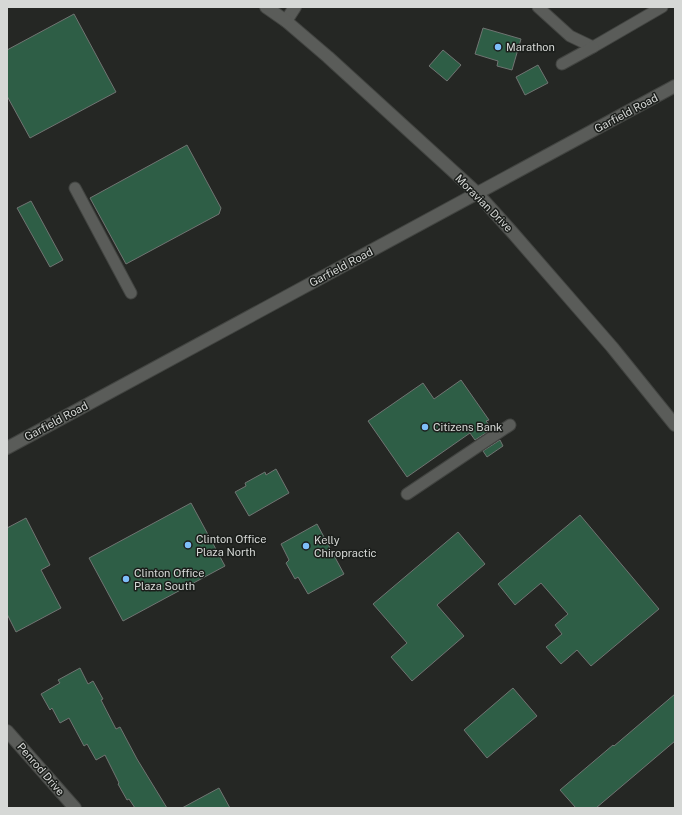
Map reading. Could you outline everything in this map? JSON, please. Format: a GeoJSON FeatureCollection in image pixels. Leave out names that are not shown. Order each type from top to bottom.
{"type":"FeatureCollection","features":[{"type":"Feature","properties":{"kind":"main road","name":"Moravian Drive"},"geometry":{"type":"LineString","coordinates":[[266,7],[286,21],[328,57],[477,193],[612,347],[675,425]]}},
{"type":"Feature","properties":{"kind":"main road"},"geometry":{"type":"LineString","coordinates":[[286,21],[295,7]]}},
{"type":"Feature","properties":{"kind":"main road","name":"Garfield Road"},"geometry":{"type":"LineString","coordinates":[[7,448],[675,86]]}},
{"type":"Feature","properties":{"kind":"main road","name":"Penrod Drive"},"geometry":{"type":"LineString","coordinates":[[7,731],[75,808]]}},
{"type":"Feature","properties":{"kind":"lane"},"geometry":{"type":"LineString","coordinates":[[538,7],[570,36],[593,47]]}},
{"type":"Feature","properties":{"kind":"lane"},"geometry":{"type":"LineString","coordinates":[[562,64],[662,7]]}},
{"type":"Feature","properties":{"kind":"lane"},"geometry":{"type":"LineString","coordinates":[[76,188],[132,293]]}},
{"type":"Feature","properties":{"kind":"lane"},"geometry":{"type":"LineString","coordinates":[[407,494],[510,425]]}},
{"type":"Feature","properties":{"kind":"building"},"geometry":{"type":"Polygon","coordinates":[[[74,14],[116,92],[30,138],[7,96],[7,50],[74,14]]]}},
{"type":"Feature","properties":{"kind":"building","name":"Marathon"},"geometry":{"type":"Polygon","coordinates":[[[483,28],[521,39],[512,70],[497,66],[498,61],[475,54],[483,28]]]}},
{"type":"Feature","properties":{"kind":"building"},"geometry":{"type":"Polygon","coordinates":[[[443,50],[461,65],[447,81],[429,66],[443,50]]]}},
{"type":"Feature","properties":{"kind":"building"},"geometry":{"type":"Polygon","coordinates":[[[538,65],[548,83],[525,95],[516,77],[538,65]]]}},
{"type":"Feature","properties":{"kind":"building"},"geometry":{"type":"Polygon","coordinates":[[[187,145],[221,208],[219,214],[126,264],[90,198],[187,145]]]}},
{"type":"Feature","properties":{"kind":"building"},"geometry":{"type":"Polygon","coordinates":[[[31,201],[63,260],[50,267],[17,208],[31,201]]]}},
{"type":"Feature","properties":{"kind":"building","name":"Citizens Bank"},"geometry":{"type":"Polygon","coordinates":[[[461,380],[489,420],[486,421],[492,429],[475,440],[470,433],[407,477],[368,421],[423,383],[434,399],[461,380]]]}},
{"type":"Feature","properties":{"kind":"building"},"geometry":{"type":"Polygon","coordinates":[[[500,440],[503,446],[487,457],[483,451],[500,440]]]}},
{"type":"Feature","properties":{"kind":"building"},"geometry":{"type":"Polygon","coordinates":[[[276,469],[289,493],[249,516],[235,492],[246,486],[245,483],[265,472],[266,475],[276,469]]]}},
{"type":"Feature","properties":{"kind":"building"},"geometry":{"type":"Polygon","coordinates":[[[191,503],[225,566],[123,621],[89,558],[191,503]]]}},
{"type":"Feature","properties":{"kind":"building"},"geometry":{"type":"Polygon","coordinates":[[[580,515],[659,609],[591,666],[577,650],[561,664],[546,647],[562,634],[555,625],[568,614],[541,583],[515,605],[498,584],[580,515]]]}},
{"type":"Feature","properties":{"kind":"building"},"geometry":{"type":"Polygon","coordinates":[[[26,518],[50,565],[41,570],[61,608],[16,632],[7,614],[7,528],[26,518]]]}},
{"type":"Feature","properties":{"kind":"building"},"geometry":{"type":"Polygon","coordinates":[[[317,524],[344,574],[308,594],[298,577],[295,579],[286,563],[289,560],[281,544],[317,524]]]}},
{"type":"Feature","properties":{"kind":"building"},"geometry":{"type":"Polygon","coordinates":[[[458,532],[485,564],[437,605],[464,636],[412,681],[391,657],[407,643],[373,604],[458,532]]]}},
{"type":"Feature","properties":{"kind":"building"},"geometry":{"type":"Polygon","coordinates":[[[80,668],[88,684],[93,681],[103,699],[101,700],[116,729],[120,727],[137,759],[167,808],[135,808],[129,799],[127,800],[105,755],[96,760],[87,744],[84,746],[69,718],[60,723],[52,708],[50,710],[41,694],[60,683],[58,680],[80,668]]]}},
{"type":"Feature","properties":{"kind":"building"},"geometry":{"type":"Polygon","coordinates":[[[513,688],[537,716],[487,758],[464,730],[513,688]]]}},
{"type":"Feature","properties":{"kind":"building"},"geometry":{"type":"Polygon","coordinates":[[[675,694],[675,741],[596,808],[576,808],[560,790],[675,694]]]}},
{"type":"Feature","properties":{"kind":"building"},"geometry":{"type":"Polygon","coordinates":[[[219,788],[230,808],[182,808],[219,788]]]}},
{"type":"Feature","properties":{"kind":"place","name":"Marathon"},"geometry":{"type":"Point","coordinates":[498,47]}},
{"type":"Feature","properties":{"kind":"place","name":"Citizens Bank"},"geometry":{"type":"Point","coordinates":[425,427]}},
{"type":"Feature","properties":{"kind":"place","name":"Clinton Office Plaza North"},"geometry":{"type":"Point","coordinates":[188,545]}},
{"type":"Feature","properties":{"kind":"place","name":"Kelly Chiropractic"},"geometry":{"type":"Point","coordinates":[306,546]}},
{"type":"Feature","properties":{"kind":"place","name":"Clinton Office Plaza South"},"geometry":{"type":"Point","coordinates":[126,579]}}]}
